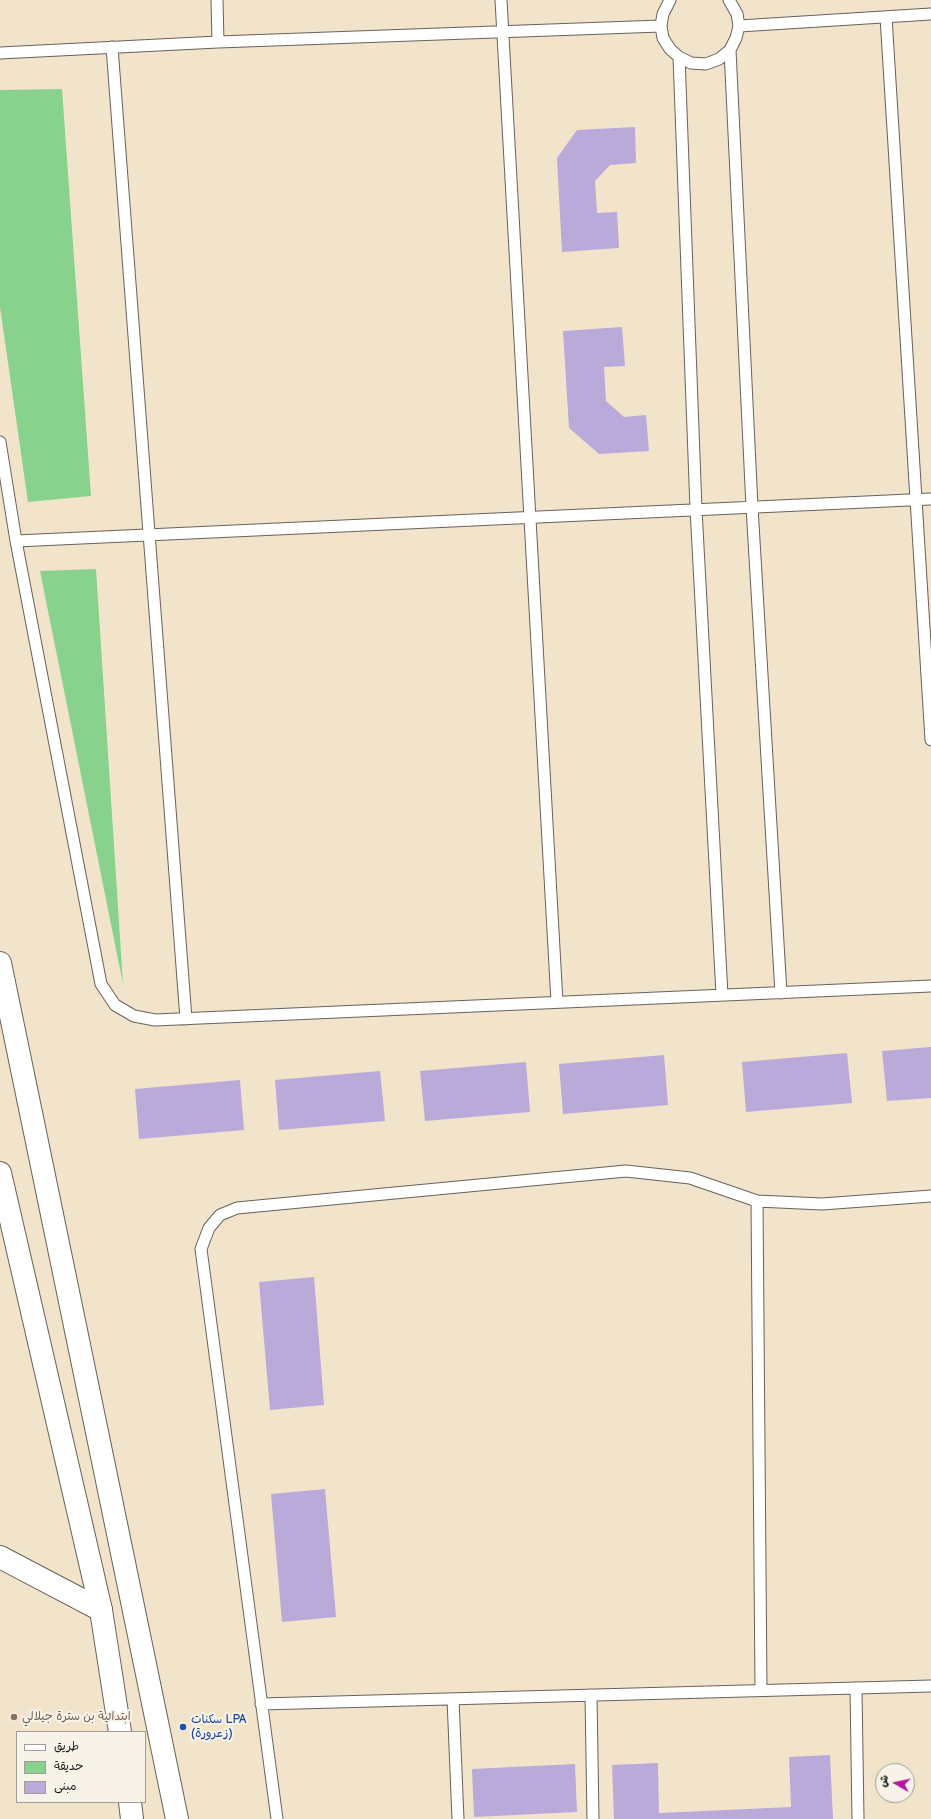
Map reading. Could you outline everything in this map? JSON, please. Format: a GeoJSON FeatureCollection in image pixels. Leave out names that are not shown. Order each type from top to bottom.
{"type":"FeatureCollection","features":[{"type":"Feature","properties":{"kind":"main road"},"geometry":{"type":"LineString","coordinates":[[0,963],[177,1819]]}},
{"type":"Feature","properties":{"kind":"main road"},"geometry":{"type":"LineString","coordinates":[[0,1173],[101,1610],[120,1731]]}},
{"type":"Feature","properties":{"kind":"main road"},"geometry":{"type":"LineString","coordinates":[[0,1557],[101,1610]]}},
{"type":"Feature","properties":{"kind":"main road"},"geometry":{"type":"LineString","coordinates":[[130,1803],[132,1819]]}},
{"type":"Feature","properties":{"kind":"lane"},"geometry":{"type":"LineString","coordinates":[[217,0],[218,42]]}},
{"type":"Feature","properties":{"kind":"lane"},"geometry":{"type":"LineString","coordinates":[[501,0],[557,1002]]}},
{"type":"Feature","properties":{"kind":"lane"},"geometry":{"type":"LineString","coordinates":[[670,0],[663,14],[661,26],[663,38],[670,49],[679,57],[691,63],[706,64],[719,59],[730,50],[736,38],[739,26],[737,14],[731,1]]}},
{"type":"Feature","properties":{"kind":"lane"},"geometry":{"type":"LineString","coordinates":[[739,26],[931,14]]}},
{"type":"Feature","properties":{"kind":"lane"},"geometry":{"type":"LineString","coordinates":[[886,17],[931,740]]}},
{"type":"Feature","properties":{"kind":"lane"},"geometry":{"type":"LineString","coordinates":[[0,53],[218,42],[661,26]]}},
{"type":"Feature","properties":{"kind":"lane"},"geometry":{"type":"LineString","coordinates":[[112,47],[186,1018]]}},
{"type":"Feature","properties":{"kind":"lane"},"geometry":{"type":"LineString","coordinates":[[730,50],[752,507],[781,993]]}},
{"type":"Feature","properties":{"kind":"lane"},"geometry":{"type":"LineString","coordinates":[[679,57],[696,509],[722,995]]}},
{"type":"Feature","properties":{"kind":"lane"},"geometry":{"type":"LineString","coordinates":[[0,442],[16,541],[101,984],[115,1005],[134,1016],[155,1020],[931,986]]}},
{"type":"Feature","properties":{"kind":"lane"},"geometry":{"type":"LineString","coordinates":[[16,541],[931,499]]}},
{"type":"Feature","properties":{"kind":"lane"},"geometry":{"type":"LineString","coordinates":[[276,1819],[201,1249],[209,1228],[220,1215],[237,1208],[626,1171],[690,1178],[757,1201],[822,1204],[931,1196]]}},
{"type":"Feature","properties":{"kind":"lane"},"geometry":{"type":"LineString","coordinates":[[757,1201],[761,1690]]}},
{"type":"Feature","properties":{"kind":"lane"},"geometry":{"type":"LineString","coordinates":[[261,1704],[931,1686]]}},
{"type":"Feature","properties":{"kind":"lane"},"geometry":{"type":"LineString","coordinates":[[856,1688],[858,1819]]}},
{"type":"Feature","properties":{"kind":"lane"},"geometry":{"type":"LineString","coordinates":[[591,1695],[593,1819]]}},
{"type":"Feature","properties":{"kind":"lane"},"geometry":{"type":"LineString","coordinates":[[453,1699],[458,1819]]}},
{"type":"Feature","properties":{"kind":"green space"},"geometry":{"type":"Polygon","coordinates":[[[62,89],[91,496],[28,502],[0,307],[0,90],[62,89]]]}},
{"type":"Feature","properties":{"kind":"green space"},"geometry":{"type":"Polygon","coordinates":[[[96,569],[123,984],[40,571],[96,569]]]}},
{"type":"Feature","properties":{"kind":"building"},"geometry":{"type":"Polygon","coordinates":[[[635,127],[636,163],[610,165],[595,181],[597,213],[617,212],[619,248],[562,252],[557,158],[577,130],[635,127]]]}},
{"type":"Feature","properties":{"kind":"building"},"geometry":{"type":"Polygon","coordinates":[[[622,327],[625,366],[604,367],[606,401],[624,417],[646,415],[649,451],[599,454],[569,428],[563,331],[622,327]]]}},
{"type":"Feature","properties":{"kind":"building"},"geometry":{"type":"Polygon","coordinates":[[[931,1047],[931,1098],[887,1101],[882,1051],[931,1047]]]}},
{"type":"Feature","properties":{"kind":"building"},"geometry":{"type":"Polygon","coordinates":[[[847,1053],[852,1103],[746,1112],[742,1062],[847,1053]]]}},
{"type":"Feature","properties":{"kind":"building"},"geometry":{"type":"Polygon","coordinates":[[[664,1055],[668,1105],[563,1114],[559,1064],[664,1055]]]}},
{"type":"Feature","properties":{"kind":"building"},"geometry":{"type":"Polygon","coordinates":[[[526,1062],[530,1112],[425,1121],[420,1071],[526,1062]]]}},
{"type":"Feature","properties":{"kind":"building"},"geometry":{"type":"Polygon","coordinates":[[[380,1071],[385,1121],[279,1130],[275,1080],[380,1071]]]}},
{"type":"Feature","properties":{"kind":"building"},"geometry":{"type":"Polygon","coordinates":[[[240,1080],[244,1130],[139,1139],[135,1089],[240,1080]]]}},
{"type":"Feature","properties":{"kind":"building"},"geometry":{"type":"Polygon","coordinates":[[[314,1277],[324,1405],[270,1410],[259,1282],[314,1277]]]}},
{"type":"Feature","properties":{"kind":"building"},"geometry":{"type":"Polygon","coordinates":[[[325,1489],[336,1617],[282,1622],[271,1494],[325,1489]]]}},
{"type":"Feature","properties":{"kind":"building"},"geometry":{"type":"Polygon","coordinates":[[[830,1755],[833,1819],[614,1819],[612,1765],[658,1763],[659,1813],[791,1807],[789,1757],[830,1755]]]}},
{"type":"Feature","properties":{"kind":"building"},"geometry":{"type":"Polygon","coordinates":[[[575,1764],[577,1812],[474,1817],[472,1769],[575,1764]]]}},
{"type":"Feature","properties":{"kind":"place","name":"ابتدائية بن سترة جيلالي"},"geometry":{"type":"Point","coordinates":[14,1717]}},
{"type":"Feature","properties":{"kind":"place","name":"سكنات LPA (زعرورة)"},"geometry":{"type":"Point","coordinates":[183,1727]}}]}
